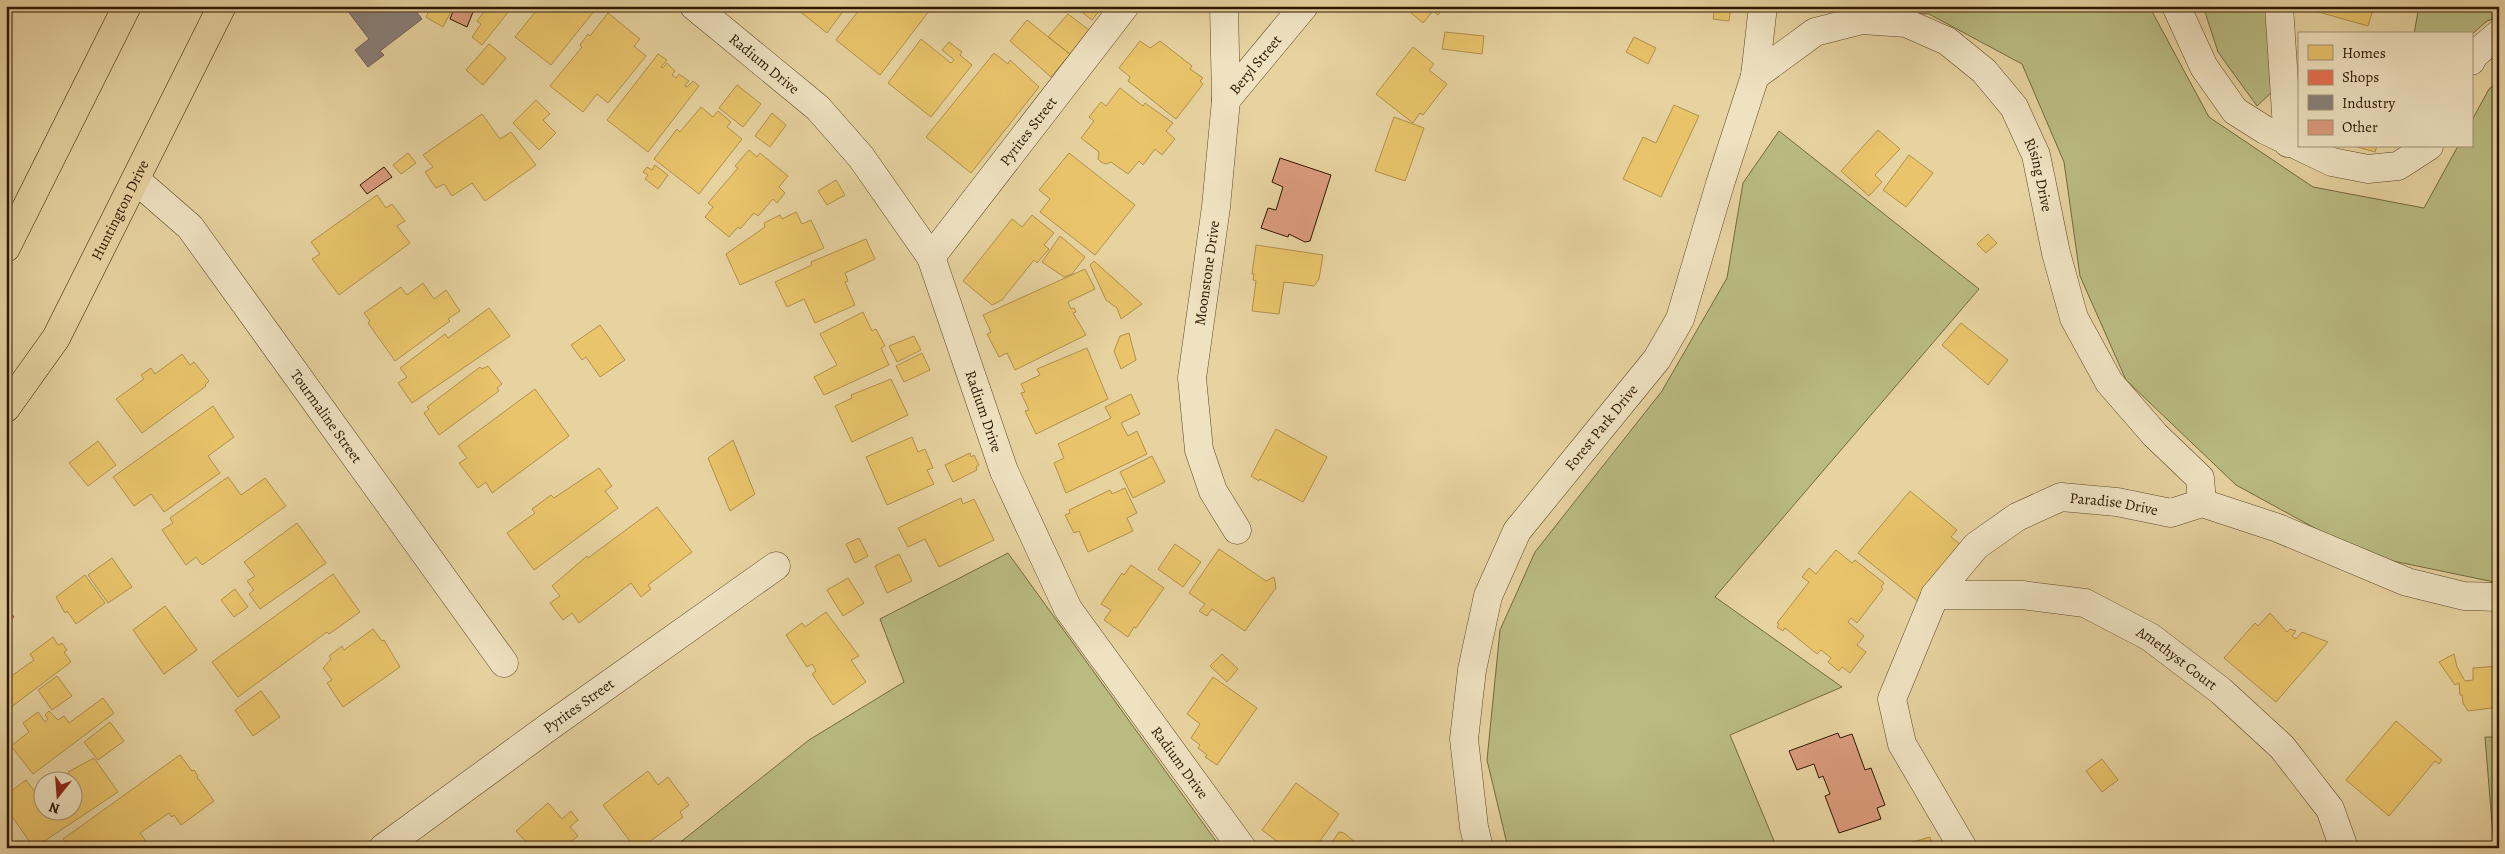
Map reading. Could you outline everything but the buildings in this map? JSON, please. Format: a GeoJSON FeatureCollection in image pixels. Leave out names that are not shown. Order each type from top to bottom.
{"type":"FeatureCollection","features":[{"type":"Feature","properties":{"kind":"main road"},"geometry":{"type":"LineString","coordinates":[[6,248],[127,6]]}},
{"type":"Feature","properties":{"kind":"main road","name":"Huntington Drive"},"geometry":{"type":"LineString","coordinates":[[6,408],[56,338],[222,6]]}},
{"type":"Feature","properties":{"kind":"street","name":"Radium Drive"},"geometry":{"type":"LineString","coordinates":[[694,6],[818,108],[861,157],[931,258],[1004,470],[1068,609],[1242,848]]}},
{"type":"Feature","properties":{"kind":"street","name":"Pyrites Street"},"geometry":{"type":"LineString","coordinates":[[931,258],[1125,6]]}},
{"type":"Feature","properties":{"kind":"street","name":"Moonstone Drive"},"geometry":{"type":"LineString","coordinates":[[1224,6],[1226,100],[1216,208],[1192,378],[1199,450],[1213,491],[1237,530]]}},
{"type":"Feature","properties":{"kind":"street","name":"Beryl Street"},"geometry":{"type":"LineString","coordinates":[[1226,100],[1304,6]]}},
{"type":"Feature","properties":{"kind":"street","name":"Forest Park Drive"},"geometry":{"type":"LineString","coordinates":[[1479,848],[1474,827],[1464,739],[1472,670],[1488,596],[1517,531],[1657,359],[1680,319],[1720,184],[1755,76],[1763,6]]}},
{"type":"Feature","properties":{"kind":"street"},"geometry":{"type":"LineString","coordinates":[[2176,6],[2204,66],[2235,111],[2298,147]]}},
{"type":"Feature","properties":{"kind":"street"},"geometry":{"type":"LineString","coordinates":[[2279,6],[2288,143]]}},
{"type":"Feature","properties":{"kind":"street","name":"Rising Drive"},"geometry":{"type":"LineString","coordinates":[[1755,76],[1815,32],[1862,20],[1906,23],[1947,41],[1984,71],[2014,107],[2036,156],[2056,253],[2074,318],[2108,382],[2154,435],[2200,478],[2202,503]]}},
{"type":"Feature","properties":{"kind":"street"},"geometry":{"type":"LineString","coordinates":[[2472,59],[2474,55],[2499,34]]}},
{"type":"Feature","properties":{"kind":"street"},"geometry":{"type":"LineString","coordinates":[[2300,148],[2332,162],[2368,169],[2398,166],[2426,148]]}},
{"type":"Feature","properties":{"kind":"street","name":"Tourmaline Street"},"geometry":{"type":"LineString","coordinates":[[136,180],[190,227],[504,663]]}},
{"type":"Feature","properties":{"kind":"street","name":"Paradise Drive"},"geometry":{"type":"LineString","coordinates":[[1963,848],[1902,744],[1892,699],[1935,595],[1976,546],[2017,517],[2061,497],[2116,502],[2171,513],[2202,503]]}},
{"type":"Feature","properties":{"kind":"street"},"geometry":{"type":"LineString","coordinates":[[2202,503],[2278,528],[2407,582],[2464,596],[2499,597]]}},
{"type":"Feature","properties":{"kind":"street","name":"Pyrites Street"},"geometry":{"type":"LineString","coordinates":[[383,848],[550,726],[776,566]]}},
{"type":"Feature","properties":{"kind":"street","name":"Amethyst Court"},"geometry":{"type":"LineString","coordinates":[[1935,595],[2022,595],[2085,603],[2150,637],[2221,691],[2282,747],[2330,809],[2344,848]]}},
{"type":"Feature","properties":{"kind":"green space"},"geometry":{"type":"Polygon","coordinates":[[[1816,6],[2149,6],[2209,117],[2313,187],[2424,208],[2457,148],[2472,148],[2472,120],[2489,89],[2499,80],[2499,583],[2364,555],[2236,485],[2126,380],[2080,276],[2064,162],[2022,64],[1929,14],[1853,12],[1816,6]]]}},
{"type":"Feature","properties":{"kind":"green space"},"geometry":{"type":"Polygon","coordinates":[[[2203,6],[2268,6],[2273,91],[2257,106],[2218,52],[2203,6]]]}},
{"type":"Feature","properties":{"kind":"green space"},"geometry":{"type":"Polygon","coordinates":[[[2419,6],[2499,6],[2499,17],[2487,21],[2472,34],[2472,32],[2414,32],[2419,6]]]}},
{"type":"Feature","properties":{"kind":"green space"},"geometry":{"type":"Polygon","coordinates":[[[1779,131],[1979,289],[1715,597],[1842,687],[1730,735],[1777,848],[1508,848],[1487,760],[1500,630],[1535,552],[1662,391],[1727,278],[1743,183],[1779,131]]]}},
{"type":"Feature","properties":{"kind":"green space"},"geometry":{"type":"Polygon","coordinates":[[[1008,553],[1221,848],[673,848],[809,740],[904,682],[880,619],[1008,553]]]}},
{"type":"Feature","properties":{"kind":"green space"},"geometry":{"type":"Polygon","coordinates":[[[2485,737],[2499,737],[2499,848],[2494,848],[2485,737]]]}}]}
